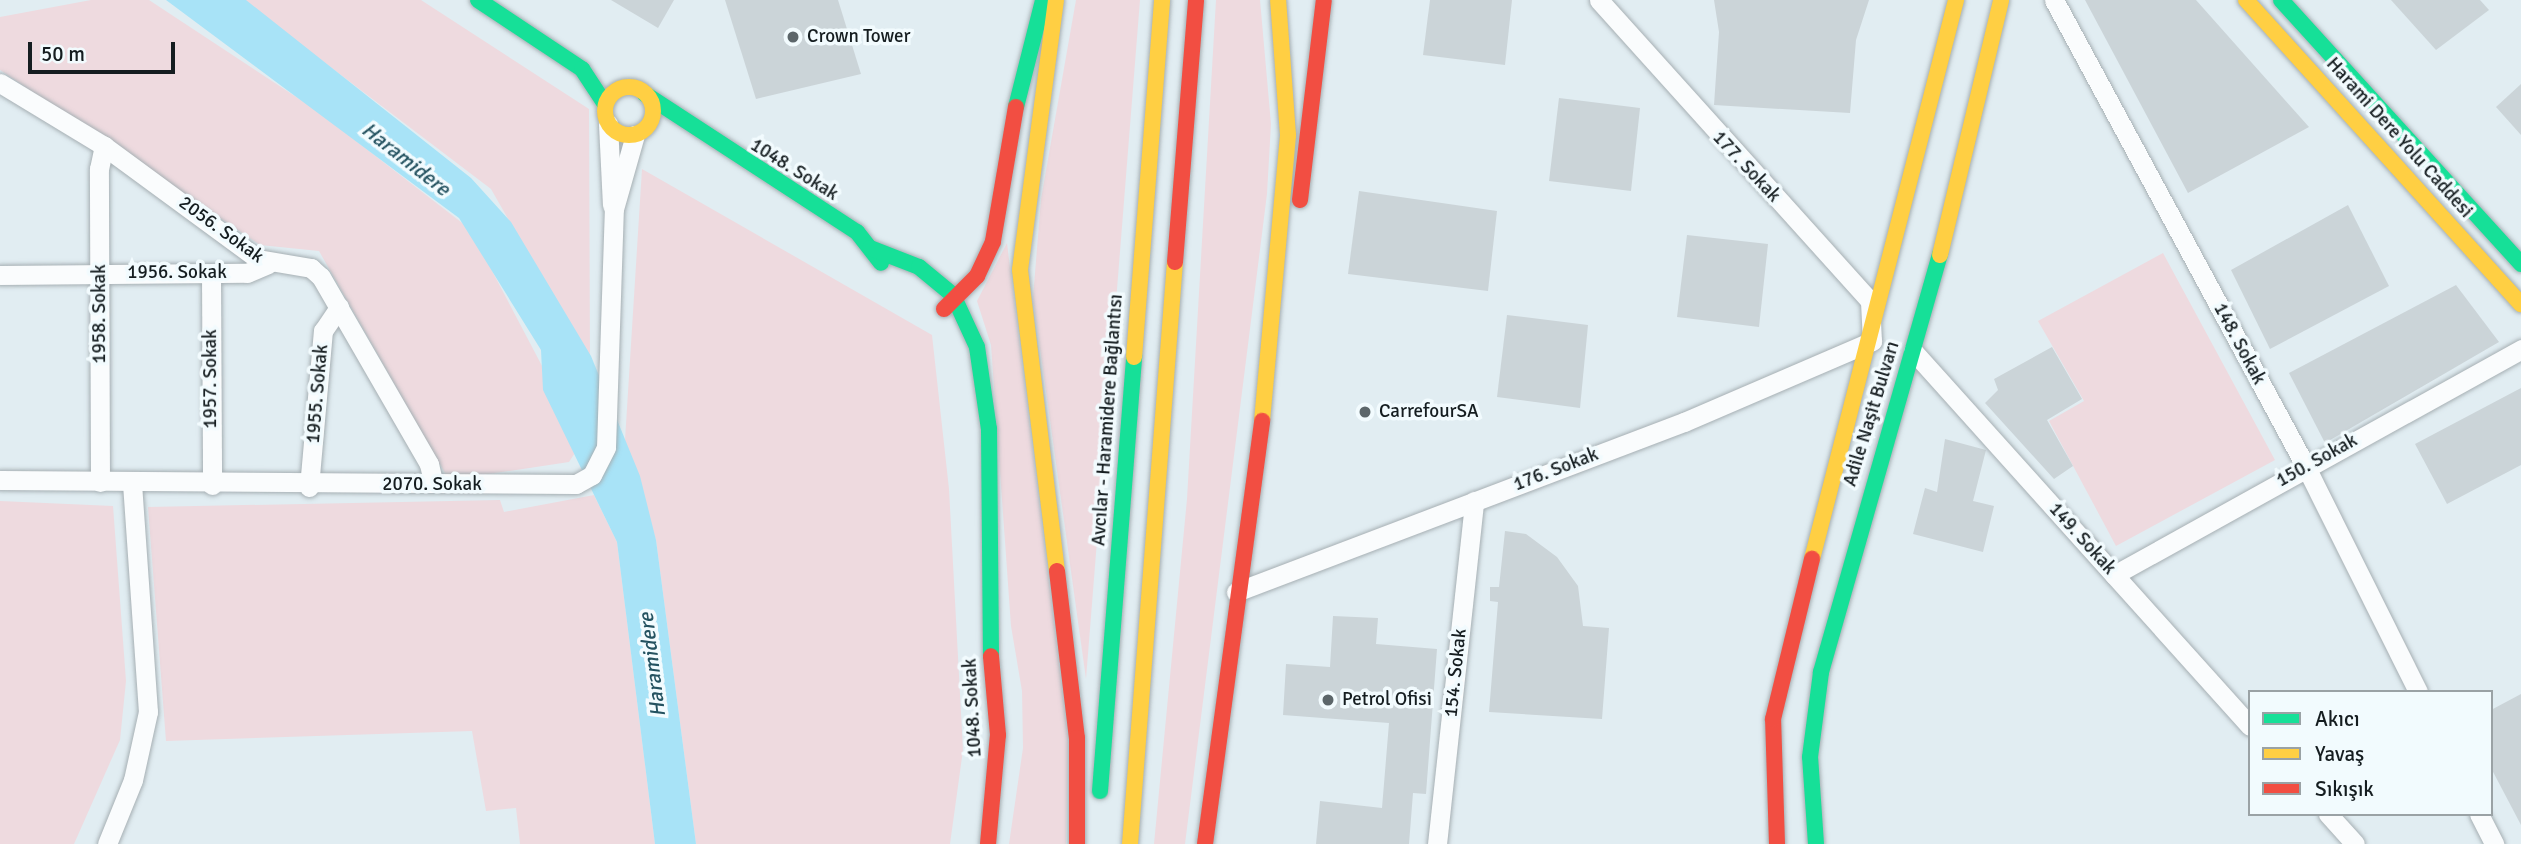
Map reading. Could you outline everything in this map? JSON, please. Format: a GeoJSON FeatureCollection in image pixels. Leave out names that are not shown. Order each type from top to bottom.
{"type":"FeatureCollection","features":[{"type":"Feature","properties":{"kind":"main road"},"geometry":{"type":"LineString","coordinates":[[478,0],[556,48],[609,72],[641,91],[727,153]]}},
{"type":"Feature","properties":{"kind":"main road"},"geometry":{"type":"LineString","coordinates":[[988,569],[963,377],[944,310],[953,295],[977,276],[993,241],[1009,137],[1043,0]]}},
{"type":"Feature","properties":{"kind":"main road"},"geometry":{"type":"LineString","coordinates":[[1056,0],[1020,270],[1077,738],[1077,844]]}},
{"type":"Feature","properties":{"kind":"main road","name":"Avcılar - Haramidere Bağlantısı"},"geometry":{"type":"LineString","coordinates":[[1099,806],[1162,0]]}},
{"type":"Feature","properties":{"kind":"main road"},"geometry":{"type":"LineString","coordinates":[[1130,844],[1196,0]]}},
{"type":"Feature","properties":{"kind":"main road"},"geometry":{"type":"LineString","coordinates":[[1278,0],[1287,135],[1278,306]]}},
{"type":"Feature","properties":{"kind":"main road"},"geometry":{"type":"LineString","coordinates":[[1205,844],[1236,592],[1278,306],[1301,197],[1324,0]]}},
{"type":"Feature","properties":{"kind":"main road","name":"Adile Naşit Bulvarı"},"geometry":{"type":"LineString","coordinates":[[1777,844],[1773,719],[1814,545],[1872,341],[1956,0]]}},
{"type":"Feature","properties":{"kind":"main road","name":"Adile Naşit Bulvarı"},"geometry":{"type":"LineString","coordinates":[[1816,844],[1813,718],[1853,556],[1913,351],[2001,0]]}},
{"type":"Feature","properties":{"kind":"main road","name":"Harami Dere Yolu Caddesi"},"geometry":{"type":"LineString","coordinates":[[2246,0],[2521,304]]}},
{"type":"Feature","properties":{"kind":"main road","name":"Harami Dere Yolu Caddesi"},"geometry":{"type":"LineString","coordinates":[[2281,0],[2521,264]]}},
{"type":"Feature","properties":{"kind":"main road"},"geometry":{"type":"LineString","coordinates":[[556,48],[597,84],[605,104],[608,124],[640,132],[682,133],[727,153]]}},
{"type":"Feature","properties":{"kind":"main road"},"geometry":{"type":"LineString","coordinates":[[605,104],[620,88],[641,91],[653,109],[640,132]]}},
{"type":"Feature","properties":{"kind":"main road","name":"1048. Sokak"},"geometry":{"type":"LineString","coordinates":[[727,153],[857,232],[878,261],[944,310]]}},
{"type":"Feature","properties":{"kind":"main road"},"geometry":{"type":"LineString","coordinates":[[2480,261],[2502,243]]}},
{"type":"Feature","properties":{"kind":"main road"},"geometry":{"type":"LineString","coordinates":[[870,248],[897,255],[953,295],[974,332],[989,429],[988,569]]}},
{"type":"Feature","properties":{"kind":"main road"},"geometry":{"type":"LineString","coordinates":[[1872,341],[1913,351]]}},
{"type":"Feature","properties":{"kind":"main road"},"geometry":{"type":"LineString","coordinates":[[1814,545],[1853,556]]}},
{"type":"Feature","properties":{"kind":"main road","name":"1048. Sokak"},"geometry":{"type":"LineString","coordinates":[[988,569],[998,735],[988,844]]}},
{"type":"Feature","properties":{"kind":"street","name":"177. Sokak"},"geometry":{"type":"LineString","coordinates":[[1599,0],[1870,301],[1872,341]]}},
{"type":"Feature","properties":{"kind":"street","name":"148. Sokak"},"geometry":{"type":"LineString","coordinates":[[2054,0],[2306,467],[2417,690]]}},
{"type":"Feature","properties":{"kind":"street","name":"2056. Sokak"},"geometry":{"type":"LineString","coordinates":[[0,83],[104,146],[268,264],[311,268],[339,307],[429,464],[433,482]]}},
{"type":"Feature","properties":{"kind":"street"},"geometry":{"type":"LineString","coordinates":[[608,124],[607,180],[614,209]]}},
{"type":"Feature","properties":{"kind":"street"},"geometry":{"type":"LineString","coordinates":[[614,209],[640,132]]}},
{"type":"Feature","properties":{"kind":"street","name":"1958. Sokak"},"geometry":{"type":"LineString","coordinates":[[100,482],[100,273],[104,146]]}},
{"type":"Feature","properties":{"kind":"street","name":"2070. Sokak"},"geometry":{"type":"LineString","coordinates":[[0,480],[309,487],[433,482],[551,488],[592,475],[609,424],[614,209]]}},
{"type":"Feature","properties":{"kind":"street","name":"1956. Sokak"},"geometry":{"type":"LineString","coordinates":[[0,275],[211,274],[257,272],[268,264]]}},
{"type":"Feature","properties":{"kind":"street","name":"1957. Sokak"},"geometry":{"type":"LineString","coordinates":[[211,274],[212,485]]}},
{"type":"Feature","properties":{"kind":"street","name":"1955. Sokak"},"geometry":{"type":"LineString","coordinates":[[309,487],[323,331],[339,307]]}},
{"type":"Feature","properties":{"kind":"street","name":"176. Sokak"},"geometry":{"type":"LineString","coordinates":[[1236,592],[1684,422],[1872,341]]}},
{"type":"Feature","properties":{"kind":"street","name":"150. Sokak"},"geometry":{"type":"LineString","coordinates":[[2114,575],[2521,349]]}},
{"type":"Feature","properties":{"kind":"street","name":"149. Sokak"},"geometry":{"type":"LineString","coordinates":[[1913,351],[2248,724]]}},
{"type":"Feature","properties":{"kind":"street"},"geometry":{"type":"LineString","coordinates":[[107,844],[133,780],[148,712],[132,483]]}},
{"type":"Feature","properties":{"kind":"street","name":"154. Sokak"},"geometry":{"type":"LineString","coordinates":[[1437,844],[1474,501]]}},
{"type":"Feature","properties":{"kind":"street"},"geometry":{"type":"LineString","coordinates":[[2330,816],[2355,844]]}},
{"type":"Feature","properties":{"kind":"street"},"geometry":{"type":"LineString","coordinates":[[2480,816],[2494,844]]}},
{"type":"Feature","properties":{"kind":"shaded area"},"geometry":{"type":"Polygon","coordinates":[[[91,0],[149,0],[316,110],[470,229],[582,442],[569,462],[449,480],[319,251],[260,245],[0,70],[0,17],[91,0]]]}},
{"type":"Feature","properties":{"kind":"shaded area"},"geometry":{"type":"Polygon","coordinates":[[[242,0],[421,0],[589,109],[590,362],[491,189],[242,0]]]}},
{"type":"Feature","properties":{"kind":"shaded area"},"geometry":{"type":"Polygon","coordinates":[[[1076,0],[1140,0],[1086,679],[1033,298],[1041,199],[1076,0]]]}},
{"type":"Feature","properties":{"kind":"shaded area"},"geometry":{"type":"Polygon","coordinates":[[[1216,0],[1260,0],[1271,124],[1267,194],[1185,844],[1154,844],[1187,499],[1216,0]]]}},
{"type":"Feature","properties":{"kind":"shaded area"},"geometry":{"type":"Polygon","coordinates":[[[642,169],[932,335],[949,489],[963,750],[950,844],[696,844],[656,540],[625,440],[642,169]]]}},
{"type":"Feature","properties":{"kind":"shaded area"},"geometry":{"type":"Polygon","coordinates":[[[1007,243],[1068,738],[1066,844],[1009,844],[1023,748],[1022,691],[1011,626],[991,345],[977,301],[1007,243]]]}},
{"type":"Feature","properties":{"kind":"shaded area"},"geometry":{"type":"Polygon","coordinates":[[[2163,253],[2275,460],[2116,546],[2049,421],[2084,401],[2038,321],[2163,253]]]}},
{"type":"Feature","properties":{"kind":"shaded area"},"geometry":{"type":"Polygon","coordinates":[[[594,495],[617,542],[655,844],[520,844],[516,808],[486,811],[472,731],[166,741],[148,507],[500,500],[504,512],[594,495]]]}},
{"type":"Feature","properties":{"kind":"shaded area"},"geometry":{"type":"Polygon","coordinates":[[[0,501],[113,506],[126,681],[120,740],[74,844],[0,844],[0,501]]]}},
{"type":"Feature","properties":{"kind":"water","name":"Haramidere"},"geometry":{"type":"Polygon","coordinates":[[[166,0],[246,0],[471,178],[511,222],[591,356],[640,476],[656,540],[696,844],[655,844],[617,542],[543,390],[541,350],[459,218],[166,0]]]}},
{"type":"Feature","properties":{"kind":"building"},"geometry":{"type":"Polygon","coordinates":[[[611,0],[674,0],[658,28],[611,0]]]}},
{"type":"Feature","properties":{"kind":"building","name":"Crown Tower"},"geometry":{"type":"Polygon","coordinates":[[[725,0],[838,0],[861,74],[756,99],[725,0]]]}},
{"type":"Feature","properties":{"kind":"building"},"geometry":{"type":"Polygon","coordinates":[[[1430,0],[1512,0],[1505,65],[1423,55],[1430,0]]]}},
{"type":"Feature","properties":{"kind":"building"},"geometry":{"type":"Polygon","coordinates":[[[1714,0],[1869,0],[1856,40],[1850,113],[1714,105],[1719,32],[1714,0]]]}},
{"type":"Feature","properties":{"kind":"building"},"geometry":{"type":"Polygon","coordinates":[[[2085,0],[2196,0],[2309,127],[2188,193],[2085,0]]]}},
{"type":"Feature","properties":{"kind":"building"},"geometry":{"type":"Polygon","coordinates":[[[2391,0],[2480,0],[2489,10],[2436,50],[2391,0]]]}},
{"type":"Feature","properties":{"kind":"building"},"geometry":{"type":"Polygon","coordinates":[[[2521,84],[2521,135],[2496,107],[2521,84]]]}},
{"type":"Feature","properties":{"kind":"building"},"geometry":{"type":"Polygon","coordinates":[[[1559,98],[1640,108],[1631,191],[1549,181],[1559,98]]]}},
{"type":"Feature","properties":{"kind":"building"},"geometry":{"type":"Polygon","coordinates":[[[1359,191],[1497,211],[1488,291],[1348,274],[1359,191]]]}},
{"type":"Feature","properties":{"kind":"building"},"geometry":{"type":"Polygon","coordinates":[[[2348,205],[2389,286],[2270,349],[2231,270],[2348,205]]]}},
{"type":"Feature","properties":{"kind":"building"},"geometry":{"type":"Polygon","coordinates":[[[1687,235],[1768,244],[1759,327],[1677,317],[1687,235]]]}},
{"type":"Feature","properties":{"kind":"building"},"geometry":{"type":"Polygon","coordinates":[[[2456,285],[2499,342],[2325,443],[2289,373],[2456,285]]]}},
{"type":"Feature","properties":{"kind":"building"},"geometry":{"type":"Polygon","coordinates":[[[1507,315],[1588,325],[1580,408],[1497,397],[1507,315]]]}},
{"type":"Feature","properties":{"kind":"building"},"geometry":{"type":"Polygon","coordinates":[[[2052,347],[2082,399],[2047,420],[2073,466],[2054,479],[1985,403],[1998,390],[1994,379],[2052,347]]]}},
{"type":"Feature","properties":{"kind":"building"},"geometry":{"type":"Polygon","coordinates":[[[2521,388],[2521,465],[2447,504],[2415,444],[2521,388]]]}},
{"type":"Feature","properties":{"kind":"building"},"geometry":{"type":"Polygon","coordinates":[[[1945,439],[1986,450],[1973,501],[1994,506],[1983,552],[1913,534],[1925,488],[1937,492],[1945,439]]]}},
{"type":"Feature","properties":{"kind":"building"},"geometry":{"type":"Polygon","coordinates":[[[1505,531],[1526,534],[1557,557],[1578,586],[1583,626],[1609,628],[1602,719],[1489,712],[1498,602],[1490,601],[1490,587],[1499,587],[1505,531]]]}},
{"type":"Feature","properties":{"kind":"building"},"geometry":{"type":"Polygon","coordinates":[[[1333,616],[1378,618],[1376,644],[1437,649],[1426,794],[1413,793],[1409,844],[1316,844],[1320,801],[1382,808],[1389,723],[1283,715],[1286,664],[1330,667],[1333,616]]]}},
{"type":"Feature","properties":{"kind":"building"},"geometry":{"type":"Polygon","coordinates":[[[2521,694],[2521,825],[2493,772],[2493,709],[2521,694]]]}},
{"type":"Feature","properties":{"kind":"traffic: fast"},"geometry":{"type":"LineString","coordinates":[[478,0],[582,69],[605,104]]}},
{"type":"Feature","properties":{"kind":"traffic: fast"},"geometry":{"type":"LineString","coordinates":[[1016,107],[1043,0]]}},
{"type":"Feature","properties":{"kind":"traffic: fast"},"geometry":{"type":"LineString","coordinates":[[2281,0],[2521,264]]}},
{"type":"Feature","properties":{"kind":"traffic: fast"},"geometry":{"type":"LineString","coordinates":[[645,94],[857,232],[881,263]]}},
{"type":"Feature","properties":{"kind":"traffic: fast"},"geometry":{"type":"LineString","coordinates":[[870,248],[919,267],[953,295],[977,347],[989,429],[991,656]]}},
{"type":"Feature","properties":{"kind":"traffic: fast"},"geometry":{"type":"LineString","coordinates":[[1816,844],[1810,757],[1821,672],[1940,255]]}},
{"type":"Feature","properties":{"kind":"traffic: fast"},"geometry":{"type":"LineString","coordinates":[[1100,791],[1134,357]]}},
{"type":"Feature","properties":{"kind":"traffic: slow"},"geometry":{"type":"LineString","coordinates":[[1056,0],[1020,270],[1057,571]]}},
{"type":"Feature","properties":{"kind":"traffic: slow"},"geometry":{"type":"LineString","coordinates":[[1134,357],[1162,0]]}},
{"type":"Feature","properties":{"kind":"traffic: slow"},"geometry":{"type":"LineString","coordinates":[[1262,421],[1288,135],[1278,0]]}},
{"type":"Feature","properties":{"kind":"traffic: slow"},"geometry":{"type":"LineString","coordinates":[[1812,559],[1956,0]]}},
{"type":"Feature","properties":{"kind":"traffic: slow"},"geometry":{"type":"LineString","coordinates":[[1940,255],[2001,0]]}},
{"type":"Feature","properties":{"kind":"traffic: slow"},"geometry":{"type":"LineString","coordinates":[[2246,0],[2521,304]]}},
{"type":"Feature","properties":{"kind":"traffic: slow"},"geometry":{"type":"LineString","coordinates":[[629,87],[646,94],[653,111],[646,128],[629,135],[612,128],[605,111],[612,94],[629,87]]}},
{"type":"Feature","properties":{"kind":"traffic: slow"},"geometry":{"type":"LineString","coordinates":[[1130,844],[1175,262]]}},
{"type":"Feature","properties":{"kind":"traffic: jam"},"geometry":{"type":"LineString","coordinates":[[1175,262],[1196,0]]}},
{"type":"Feature","properties":{"kind":"traffic: jam"},"geometry":{"type":"LineString","coordinates":[[1300,200],[1324,0]]}},
{"type":"Feature","properties":{"kind":"traffic: jam"},"geometry":{"type":"LineString","coordinates":[[944,309],[977,276],[993,241],[1016,107]]}},
{"type":"Feature","properties":{"kind":"traffic: jam"},"geometry":{"type":"LineString","coordinates":[[1205,844],[1262,421]]}},
{"type":"Feature","properties":{"kind":"traffic: jam"},"geometry":{"type":"LineString","coordinates":[[1777,844],[1773,719],[1812,559]]}},
{"type":"Feature","properties":{"kind":"traffic: jam"},"geometry":{"type":"LineString","coordinates":[[1057,571],[1077,738],[1077,844]]}},
{"type":"Feature","properties":{"kind":"traffic: jam"},"geometry":{"type":"LineString","coordinates":[[988,844],[998,735],[991,656]]}},
{"type":"Feature","properties":{"kind":"place","name":"Crown Tower"},"geometry":{"type":"Point","coordinates":[793,37]}},
{"type":"Feature","properties":{"kind":"place","name":"CarrefourSA"},"geometry":{"type":"Point","coordinates":[1365,412]}},
{"type":"Feature","properties":{"kind":"place","name":"Petrol Ofisi"},"geometry":{"type":"Point","coordinates":[1328,700]}}]}
